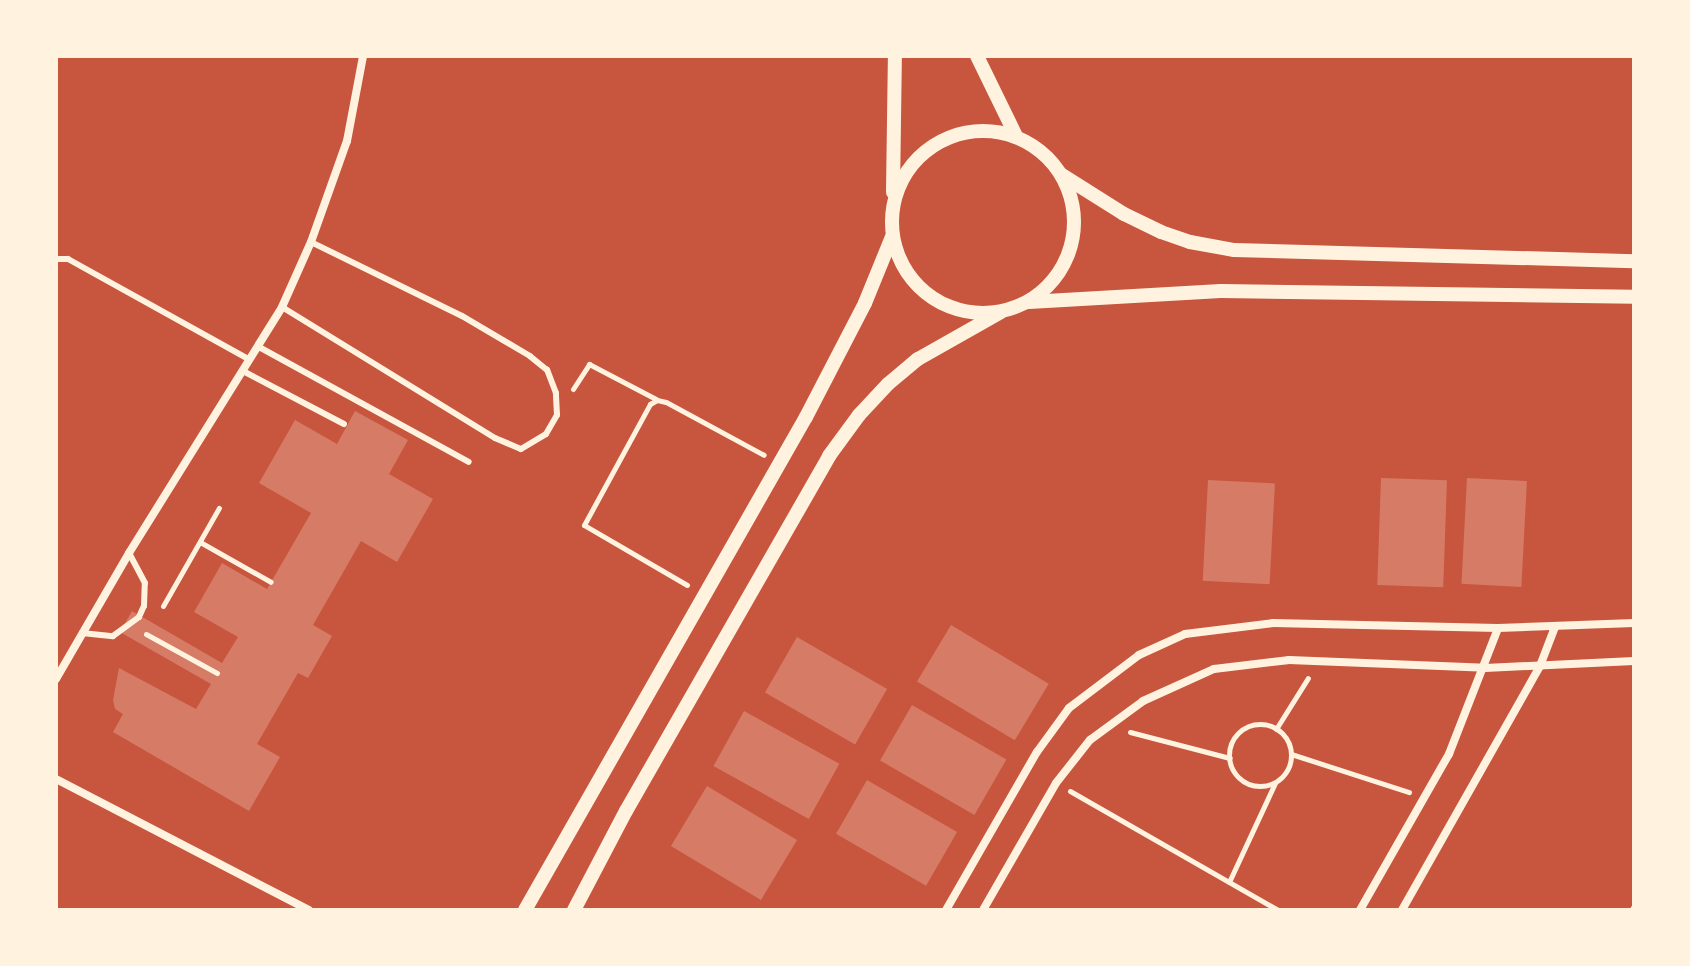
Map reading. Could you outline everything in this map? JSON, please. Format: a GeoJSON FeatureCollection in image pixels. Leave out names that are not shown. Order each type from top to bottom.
{"type":"FeatureCollection","features":[{"type":"Feature","properties":{"kind":"street"},"geometry":{"type":"LineString","coordinates":[[56,679],[129,553],[282,307],[311,242],[347,141],[363,56]]}},
{"type":"Feature","properties":{"kind":"street"},"geometry":{"type":"LineString","coordinates":[[895,56],[892,237],[901,265],[919,289],[943,306],[972,314],[1001,312]]}},
{"type":"Feature","properties":{"kind":"street"},"geometry":{"type":"LineString","coordinates":[[977,56],[1016,136]]}},
{"type":"Feature","properties":{"kind":"street"},"geometry":{"type":"LineString","coordinates":[[892,208],[903,177],[924,151],[952,135],[984,130],[1016,136],[1042,152],[1062,175],[1124,214],[1161,232],[1234,250],[1634,261]]}},
{"type":"Feature","properties":{"kind":"street"},"geometry":{"type":"LineString","coordinates":[[1029,302],[1052,283],[1067,259],[1074,231],[1073,202],[1062,175]]}},
{"type":"Feature","properties":{"kind":"street"},"geometry":{"type":"LineString","coordinates":[[525,910],[779,463],[865,303],[892,237]]}},
{"type":"Feature","properties":{"kind":"street"},"geometry":{"type":"LineString","coordinates":[[574,910],[626,811],[829,456],[859,415],[888,384],[918,359],[1001,312],[1029,302],[1209,291],[1634,297]]}},
{"type":"Feature","properties":{"kind":"street"},"geometry":{"type":"LineString","coordinates":[[946,910],[1037,752],[1069,708],[1139,655],[1185,634],[1273,623],[1498,628],[1634,623]]}},
{"type":"Feature","properties":{"kind":"street"},"geometry":{"type":"LineString","coordinates":[[1402,910],[1540,666],[1555,627]]}},
{"type":"Feature","properties":{"kind":"street"},"geometry":{"type":"LineString","coordinates":[[1360,910],[1464,723],[1498,628]]}},
{"type":"Feature","properties":{"kind":"street"},"geometry":{"type":"LineString","coordinates":[[983,910],[1056,783],[1106,725],[1143,701],[1214,669],[1254,663],[1320,660],[1485,668],[1634,661]]}},
{"type":"Feature","properties":{"kind":"street"},"geometry":{"type":"LineString","coordinates":[[56,779],[309,910]]}},
{"type":"Feature","properties":{"kind":"lane"},"geometry":{"type":"LineString","coordinates":[[282,307],[495,438],[521,449],[546,434],[557,415],[556,393],[547,370],[530,356],[462,316],[311,242]]}},
{"type":"Feature","properties":{"kind":"lane"},"geometry":{"type":"LineString","coordinates":[[56,259],[68,259],[250,360]]}},
{"type":"Feature","properties":{"kind":"lane"},"geometry":{"type":"LineString","coordinates":[[259,347],[469,462]]}},
{"type":"Feature","properties":{"kind":"lane"},"geometry":{"type":"LineString","coordinates":[[243,371],[344,424]]}},
{"type":"Feature","properties":{"kind":"lane"},"geometry":{"type":"LineString","coordinates":[[82,633],[113,636],[131,626],[144,606],[146,595],[141,572],[129,553]]}},
{"type":"Feature","properties":{"kind":"path"},"geometry":{"type":"LineString","coordinates":[[556,393],[570,393],[589,364],[779,463]]}},
{"type":"Feature","properties":{"kind":"path"},"geometry":{"type":"LineString","coordinates":[[657,400],[650,404],[584,525],[703,594]]}},
{"type":"Feature","properties":{"kind":"path"},"geometry":{"type":"LineString","coordinates":[[162,608],[219,508]]}},
{"type":"Feature","properties":{"kind":"path"},"geometry":{"type":"LineString","coordinates":[[200,542],[271,582]]}},
{"type":"Feature","properties":{"kind":"path"},"geometry":{"type":"LineString","coordinates":[[147,635],[154,621]]}},
{"type":"Feature","properties":{"kind":"path"},"geometry":{"type":"LineString","coordinates":[[131,626],[217,673]]}},
{"type":"Feature","properties":{"kind":"path"},"geometry":{"type":"LineString","coordinates":[[1276,729],[1320,660]]}},
{"type":"Feature","properties":{"kind":"path"},"geometry":{"type":"LineString","coordinates":[[1106,725],[1230,758]]}},
{"type":"Feature","properties":{"kind":"path"},"geometry":{"type":"LineString","coordinates":[[1229,882],[1276,782],[1290,765],[1289,744],[1276,729],[1267,725],[1248,727],[1234,739],[1230,758],[1232,768],[1246,783],[1266,786],[1276,782]]}},
{"type":"Feature","properties":{"kind":"path"},"geometry":{"type":"LineString","coordinates":[[1291,754],[1425,798]]}},
{"type":"Feature","properties":{"kind":"path"},"geometry":{"type":"LineString","coordinates":[[1056,783],[1278,910]]}},
{"type":"Feature","properties":{"kind":"building"},"geometry":{"type":"Polygon","coordinates":[[[355,411],[408,440],[389,474],[433,499],[397,562],[361,541],[313,625],[332,636],[308,678],[298,673],[257,744],[280,757],[249,811],[113,732],[123,714],[115,709],[113,700],[119,668],[196,709],[211,684],[120,632],[132,611],[222,663],[238,637],[194,612],[222,563],[267,589],[311,513],[259,483],[295,420],[337,444],[355,411]]]}},
{"type":"Feature","properties":{"kind":"building"},"geometry":{"type":"Polygon","coordinates":[[[1381,478],[1447,480],[1443,587],[1377,585],[1381,478]]]}},
{"type":"Feature","properties":{"kind":"building"},"geometry":{"type":"Polygon","coordinates":[[[1467,478],[1527,481],[1521,587],[1461,584],[1467,478]]]}},
{"type":"Feature","properties":{"kind":"building"},"geometry":{"type":"Polygon","coordinates":[[[1208,480],[1275,484],[1270,584],[1203,581],[1208,480]]]}},
{"type":"Feature","properties":{"kind":"building"},"geometry":{"type":"Polygon","coordinates":[[[951,625],[1049,684],[1015,740],[917,682],[951,625]]]}},
{"type":"Feature","properties":{"kind":"building"},"geometry":{"type":"Polygon","coordinates":[[[797,637],[887,689],[855,744],[765,692],[797,637]]]}},
{"type":"Feature","properties":{"kind":"building"},"geometry":{"type":"Polygon","coordinates":[[[912,705],[1006,760],[974,815],[880,760],[912,705]]]}},
{"type":"Feature","properties":{"kind":"building"},"geometry":{"type":"Polygon","coordinates":[[[744,711],[839,764],[809,819],[713,766],[744,711]]]}},
{"type":"Feature","properties":{"kind":"building"},"geometry":{"type":"Polygon","coordinates":[[[867,780],[957,832],[926,886],[836,834],[867,780]]]}},
{"type":"Feature","properties":{"kind":"building"},"geometry":{"type":"Polygon","coordinates":[[[707,786],[797,840],[761,900],[671,846],[707,786]]]}}]}
